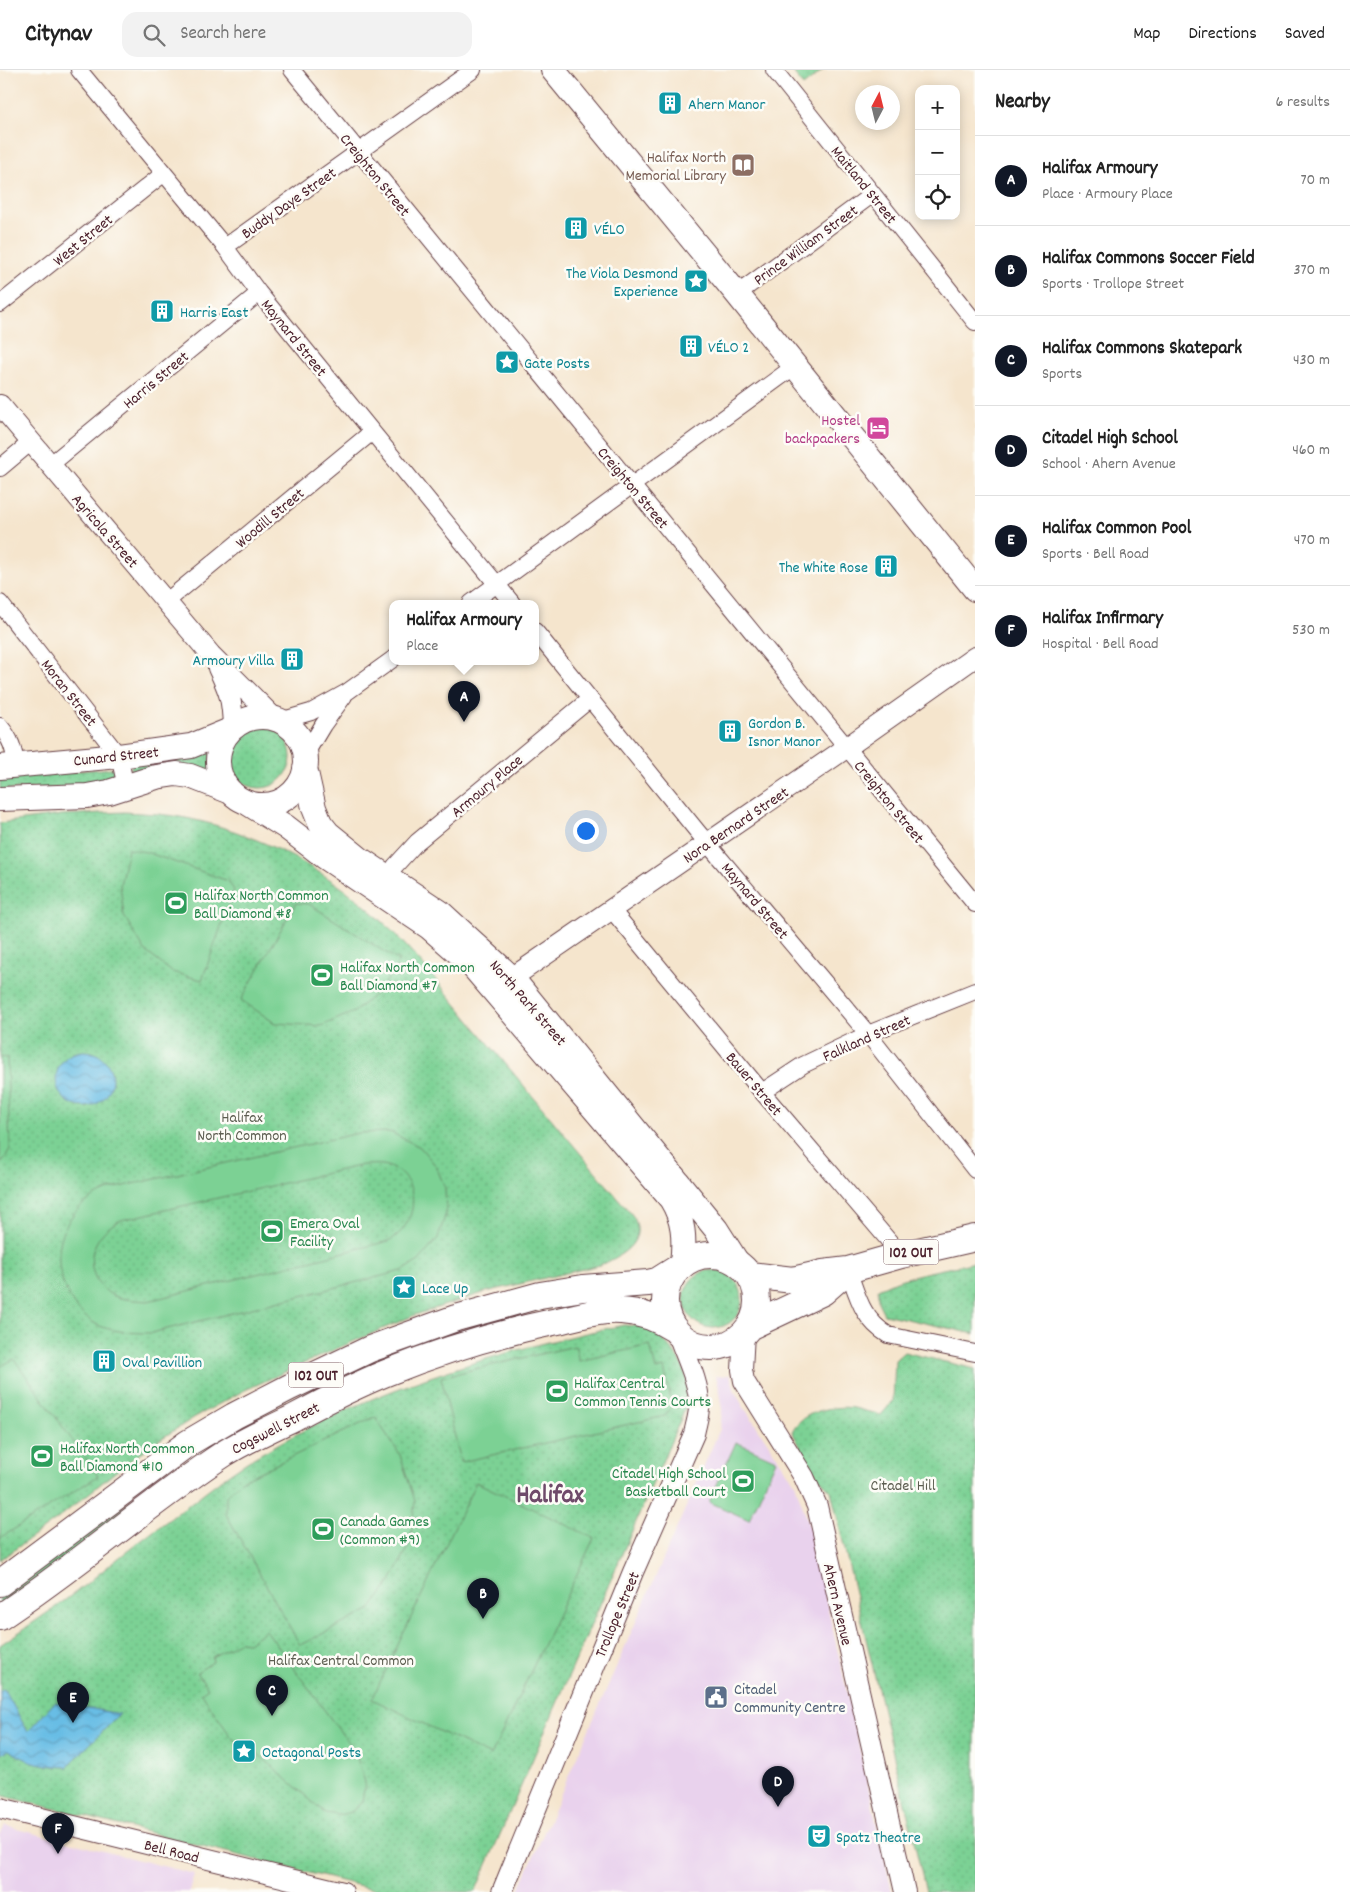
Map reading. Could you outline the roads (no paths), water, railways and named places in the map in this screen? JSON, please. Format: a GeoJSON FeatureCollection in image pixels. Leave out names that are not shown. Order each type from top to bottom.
{"type":"FeatureCollection","features":[{"type":"Feature","properties":{"kind":"main road"},"geometry":{"type":"LineString","coordinates":[[553,70],[738,294],[975,589]]}},
{"type":"Feature","properties":{"kind":"main road"},"geometry":{"type":"LineString","coordinates":[[260,716],[278,720],[293,729],[301,741],[305,762],[302,779],[288,796],[279,801],[268,804],[239,797],[224,783],[219,772],[219,750],[223,740],[231,729],[245,720],[260,716]]}},
{"type":"Feature","properties":{"kind":"main road","name":"Cunard Street"},"geometry":{"type":"LineString","coordinates":[[8,766],[119,756],[191,746],[231,729]]}},
{"type":"Feature","properties":{"kind":"main road","name":"North Park Street"},"geometry":{"type":"LineString","coordinates":[[305,762],[314,808],[328,834],[352,854],[440,912],[716,1230],[743,1269]]}},
{"type":"Feature","properties":{"kind":"main road","name":"Cunard Street"},"geometry":{"type":"LineString","coordinates":[[0,799],[87,796],[126,788],[156,777],[176,774],[203,780],[239,797]]}},
{"type":"Feature","properties":{"kind":"main road","name":"North Park Street"},"geometry":{"type":"LineString","coordinates":[[239,797],[286,827],[325,857],[429,927],[470,962],[503,984],[678,1209],[683,1224],[684,1236],[679,1266]]}},
{"type":"Feature","properties":{"kind":"main road","name":"102 OUT"},"geometry":{"type":"LineString","coordinates":[[679,1266],[694,1258],[708,1256],[723,1258],[743,1269],[793,1280],[823,1273],[848,1270],[901,1255],[975,1238]]}},
{"type":"Feature","properties":{"kind":"main road"},"geometry":{"type":"LineString","coordinates":[[679,1266],[669,1280],[666,1292],[668,1318],[676,1332],[689,1341],[702,1345],[716,1346],[731,1342],[746,1330],[823,1292],[848,1270]]}},
{"type":"Feature","properties":{"kind":"main road","name":"Cogswell Street"},"geometry":{"type":"LineString","coordinates":[[0,1583],[188,1443],[234,1416],[290,1387],[370,1349],[456,1318],[499,1305],[540,1295],[583,1288],[648,1283],[657,1280],[679,1266]]}},
{"type":"Feature","properties":{"kind":"main road"},"geometry":{"type":"LineString","coordinates":[[743,1269],[755,1286],[756,1300],[755,1311],[746,1330]]}},
{"type":"Feature","properties":{"kind":"main road","name":"Cogswell Street"},"geometry":{"type":"LineString","coordinates":[[0,1617],[75,1565],[164,1495],[227,1452],[385,1373],[448,1350],[508,1332],[599,1312],[619,1310],[647,1315],[659,1319],[676,1332]]}},
{"type":"Feature","properties":{"kind":"street","name":"Maynard Street"},"geometry":{"type":"LineString","coordinates":[[79,70],[225,247],[259,293],[510,600]]}},
{"type":"Feature","properties":{"kind":"street","name":"Creighton Street"},"geometry":{"type":"LineString","coordinates":[[292,70],[975,904]]}},
{"type":"Feature","properties":{"kind":"street","name":"Buddy Daye Street"},"geometry":{"type":"LineString","coordinates":[[225,247],[473,70]]}},
{"type":"Feature","properties":{"kind":"street","name":"Maitland Street"},"geometry":{"type":"LineString","coordinates":[[774,70],[975,322]]}},
{"type":"Feature","properties":{"kind":"street","name":"West Street"},"geometry":{"type":"LineString","coordinates":[[0,304],[163,174]]}},
{"type":"Feature","properties":{"kind":"street","name":"Prince William Street"},"geometry":{"type":"LineString","coordinates":[[738,294],[873,194]]}},
{"type":"Feature","properties":{"kind":"street","name":"Harris Street"},"geometry":{"type":"LineString","coordinates":[[50,465],[259,293]]}},
{"type":"Feature","properties":{"kind":"street"},"geometry":{"type":"LineString","coordinates":[[475,600],[795,366]]}},
{"type":"Feature","properties":{"kind":"street","name":"Agricola Street"},"geometry":{"type":"LineString","coordinates":[[0,405],[211,655],[278,720]]}},
{"type":"Feature","properties":{"kind":"street","name":"Woodill Street"},"geometry":{"type":"LineString","coordinates":[[167,601],[372,432]]}},
{"type":"Feature","properties":{"kind":"street"},"geometry":{"type":"LineString","coordinates":[[0,468],[31,442]]}},
{"type":"Feature","properties":{"kind":"street","name":"Moran Street"},"geometry":{"type":"LineString","coordinates":[[0,603],[119,756],[126,788]]}},
{"type":"Feature","properties":{"kind":"street","name":"Maynard Street"},"geometry":{"type":"LineString","coordinates":[[539,636],[707,842],[868,1034],[975,1170]]}},
{"type":"Feature","properties":{"kind":"street","name":"Agricola Street"},"geometry":{"type":"LineString","coordinates":[[211,655],[230,696],[231,729]]}},
{"type":"Feature","properties":{"kind":"street","name":"Nora Bernard Street"},"geometry":{"type":"LineString","coordinates":[[503,984],[975,657]]}},
{"type":"Feature","properties":{"kind":"street"},"geometry":{"type":"LineString","coordinates":[[278,720],[311,712],[347,692],[389,662]]}},
{"type":"Feature","properties":{"kind":"street"},"geometry":{"type":"LineString","coordinates":[[305,762],[323,725],[347,692]]}},
{"type":"Feature","properties":{"kind":"street","name":"Armoury Place"},"geometry":{"type":"LineString","coordinates":[[388,878],[395,866],[417,842],[590,699]]}},
{"type":"Feature","properties":{"kind":"street"},"geometry":{"type":"LineString","coordinates":[[0,726],[9,737],[14,748],[8,766]]}},
{"type":"Feature","properties":{"kind":"street","name":"Bauer Street"},"geometry":{"type":"LineString","coordinates":[[610,909],[901,1255]]}},
{"type":"Feature","properties":{"kind":"street","name":"Falkland Street"},"geometry":{"type":"LineString","coordinates":[[762,1092],[803,1065],[868,1034],[975,991]]}},
{"type":"Feature","properties":{"kind":"street"},"geometry":{"type":"LineString","coordinates":[[848,1270],[861,1306],[876,1328],[888,1335],[975,1353]]}},
{"type":"Feature","properties":{"kind":"street","name":"Ahern Avenue"},"geometry":{"type":"LineString","coordinates":[[746,1330],[742,1370],[744,1381],[750,1394],[767,1417],[804,1477],[817,1506],[904,1892]]}},
{"type":"Feature","properties":{"kind":"street","name":"Trollope Street"},"geometry":{"type":"LineString","coordinates":[[502,1892],[633,1572],[694,1434],[698,1418],[699,1396],[676,1332]]}},
{"type":"Feature","properties":{"kind":"street","name":"Bell Road"},"geometry":{"type":"LineString","coordinates":[[0,1808],[343,1892]]}},
{"type":"Feature","properties":{"kind":"water"},"geometry":{"type":"Polygon","coordinates":[[[78,1051],[90,1051],[100,1055],[108,1063],[112,1079],[108,1095],[100,1103],[90,1107],[78,1107],[68,1103],[60,1095],[56,1085],[56,1073],[60,1063],[68,1055],[78,1051]]]}},
{"type":"Feature","properties":{"kind":"water"},"geometry":{"type":"Polygon","coordinates":[[[4,1689],[28,1732],[55,1702],[120,1714],[67,1767],[44,1765],[23,1758],[9,1750],[0,1754],[0,1691],[4,1689]]]}},
{"type":"Feature","properties":{"kind":"place","name":"Ahern Manor"},"geometry":{"type":"Point","coordinates":[670,103]}},
{"type":"Feature","properties":{"kind":"place","name":"Halifax North Memorial Library"},"geometry":{"type":"Point","coordinates":[743,165]}},
{"type":"Feature","properties":{"kind":"place","name":"VÉLO"},"geometry":{"type":"Point","coordinates":[576,228]}},
{"type":"Feature","properties":{"kind":"place","name":"The Viola Desmond Experience"},"geometry":{"type":"Point","coordinates":[696,281]}},
{"type":"Feature","properties":{"kind":"place","name":"Harris East"},"geometry":{"type":"Point","coordinates":[162,311]}},
{"type":"Feature","properties":{"kind":"place","name":"VÉLO 2"},"geometry":{"type":"Point","coordinates":[691,346]}},
{"type":"Feature","properties":{"kind":"place","name":"Gate Posts"},"geometry":{"type":"Point","coordinates":[507,362]}},
{"type":"Feature","properties":{"kind":"place","name":"Hostel backpackers"},"geometry":{"type":"Point","coordinates":[878,428]}},
{"type":"Feature","properties":{"kind":"place","name":"The White Rose"},"geometry":{"type":"Point","coordinates":[886,566]}},
{"type":"Feature","properties":{"kind":"place","name":"Armoury Villa"},"geometry":{"type":"Point","coordinates":[292,659]}},
{"type":"Feature","properties":{"kind":"place","name":"Halifax Armoury"},"geometry":{"type":"Point","coordinates":[464,722]}},
{"type":"Feature","properties":{"kind":"place","name":"Gordon B. Isnor Manor"},"geometry":{"type":"Point","coordinates":[730,731]}},
{"type":"Feature","properties":{"kind":"place","name":"Halifax North Common Ball Diamond #8"},"geometry":{"type":"Point","coordinates":[176,903]}},
{"type":"Feature","properties":{"kind":"place","name":"Halifax North Common Ball Diamond #7"},"geometry":{"type":"Point","coordinates":[322,975]}},
{"type":"Feature","properties":{"kind":"place","name":"Emera Oval Facility"},"geometry":{"type":"Point","coordinates":[272,1231]}},
{"type":"Feature","properties":{"kind":"place","name":"Lace Up"},"geometry":{"type":"Point","coordinates":[404,1287]}},
{"type":"Feature","properties":{"kind":"place","name":"Oval Pavillion"},"geometry":{"type":"Point","coordinates":[104,1361]}},
{"type":"Feature","properties":{"kind":"place","name":"Halifax Central Common Tennis Courts"},"geometry":{"type":"Point","coordinates":[557,1391]}},
{"type":"Feature","properties":{"kind":"place","name":"Halifax North Common Ball Diamond #10"},"geometry":{"type":"Point","coordinates":[42,1456]}},
{"type":"Feature","properties":{"kind":"place","name":"Citadel High School Basketball Court"},"geometry":{"type":"Point","coordinates":[743,1481]}},
{"type":"Feature","properties":{"kind":"place","name":"Canada Games (Common #9)"},"geometry":{"type":"Point","coordinates":[323,1529]}},
{"type":"Feature","properties":{"kind":"place","name":"Halifax Commons Soccer Field"},"geometry":{"type":"Point","coordinates":[483,1619]}},
{"type":"Feature","properties":{"kind":"place","name":"Citadel Community Centre"},"geometry":{"type":"Point","coordinates":[716,1697]}},
{"type":"Feature","properties":{"kind":"place","name":"Halifax Commons Skatepark"},"geometry":{"type":"Point","coordinates":[272,1716]}},
{"type":"Feature","properties":{"kind":"place","name":"Halifax Common Pool"},"geometry":{"type":"Point","coordinates":[73,1723]}},
{"type":"Feature","properties":{"kind":"place","name":"Octagonal Posts"},"geometry":{"type":"Point","coordinates":[244,1751]}},
{"type":"Feature","properties":{"kind":"place","name":"Citadel High School"},"geometry":{"type":"Point","coordinates":[778,1807]}},
{"type":"Feature","properties":{"kind":"place","name":"Spatz Theatre"},"geometry":{"type":"Point","coordinates":[819,1836]}},
{"type":"Feature","properties":{"kind":"place","name":"Halifax Infirmary"},"geometry":{"type":"Point","coordinates":[58,1854]}},
{"type":"Feature","properties":{"kind":"district","name":"Halifax"},"geometry":{"type":"Point","coordinates":[550,1493]}},
{"type":"Feature","properties":{"kind":"park label","name":"Halifax North Common"},"geometry":{"type":"Point","coordinates":[242,1125]}},
{"type":"Feature","properties":{"kind":"park label","name":"Citadel Hill"},"geometry":{"type":"Point","coordinates":[903,1484]}},
{"type":"Feature","properties":{"kind":"park label","name":"Halifax Central Common"},"geometry":{"type":"Point","coordinates":[341,1659]}}]}
